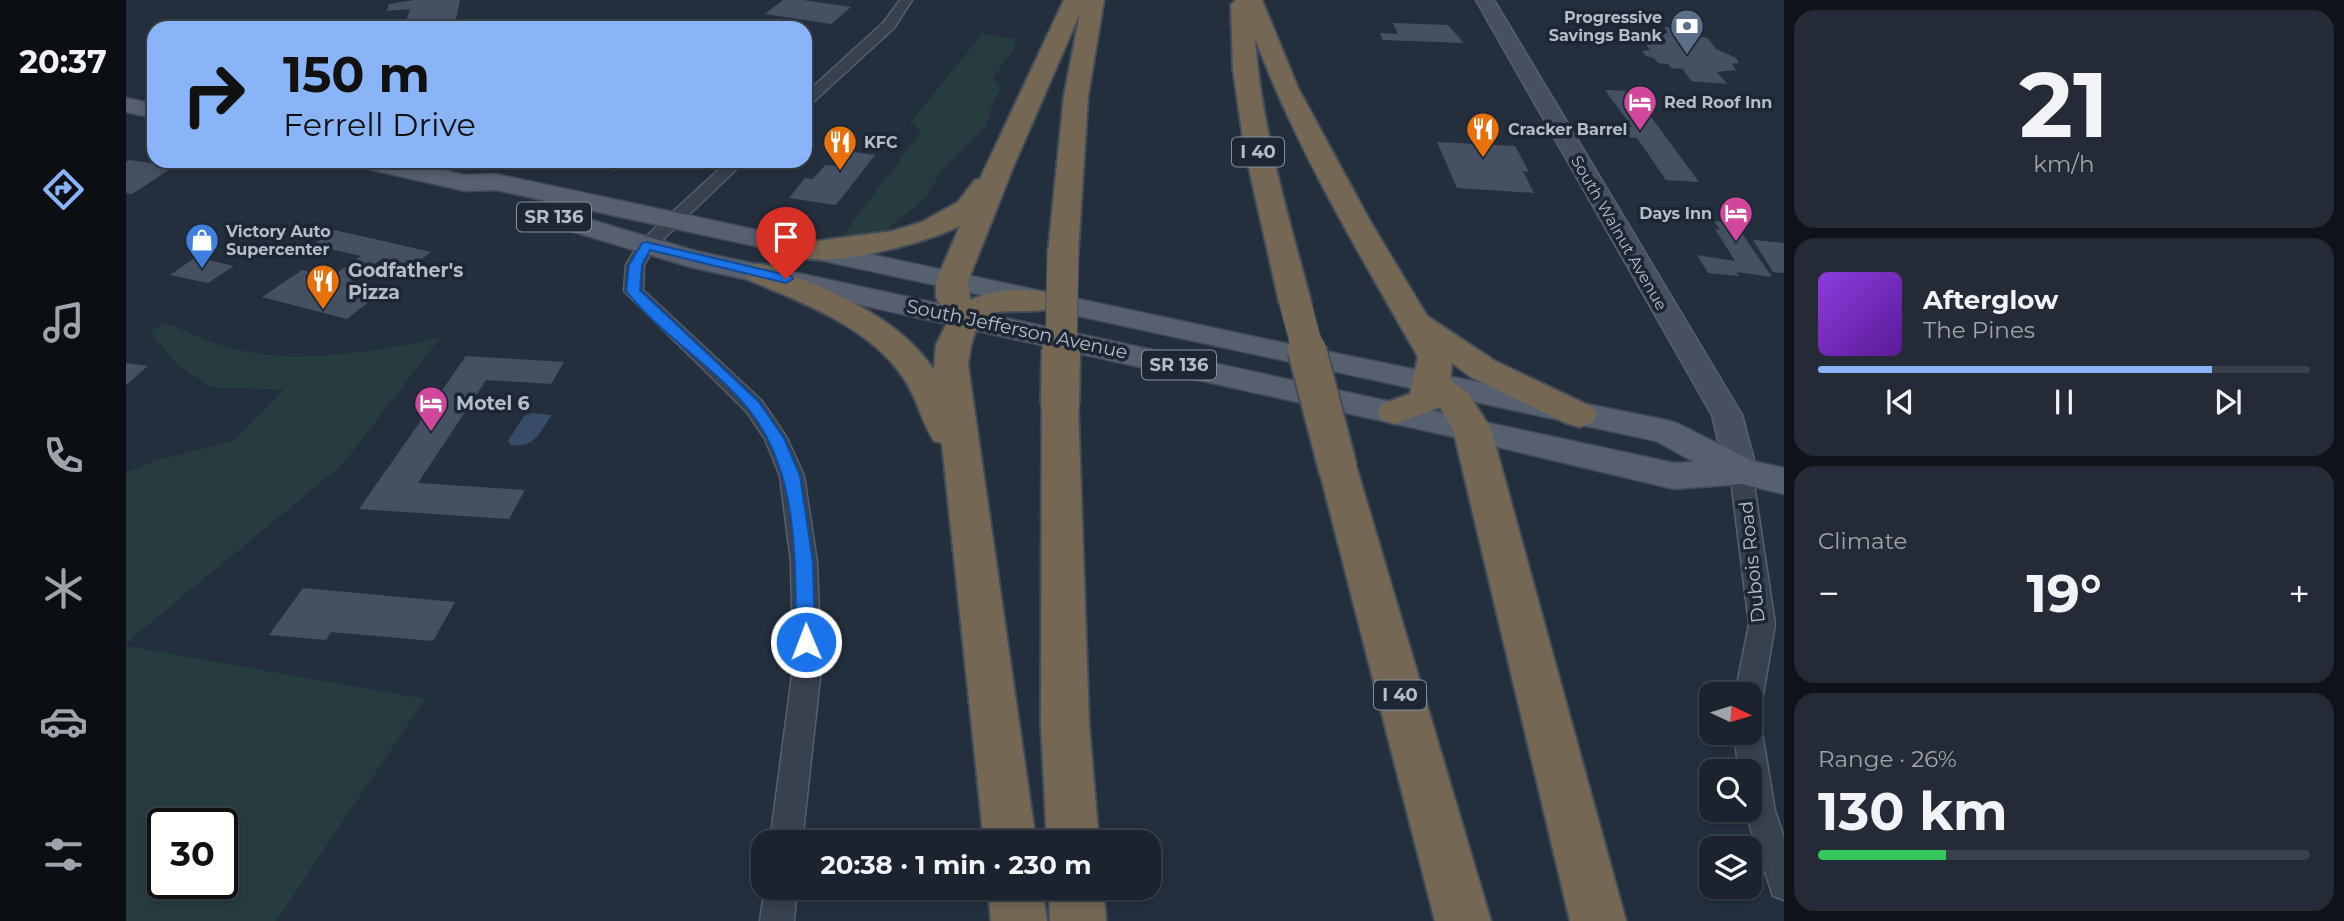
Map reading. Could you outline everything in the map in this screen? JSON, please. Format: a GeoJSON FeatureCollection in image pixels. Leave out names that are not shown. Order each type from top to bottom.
{"type":"FeatureCollection","features":[{"type":"Feature","properties":{"kind":"highway"},"geometry":{"type":"LineString","coordinates":[[1008,830],[951,365],[958,300],[1000,164],[1075,0]]}},
{"type":"Feature","properties":{"kind":"highway"},"geometry":{"type":"LineString","coordinates":[[1072,830],[1065,726],[1060,404],[1063,253],[1076,96],[1093,0]]}},
{"type":"Feature","properties":{"kind":"highway","name":"I 40"},"geometry":{"type":"LineString","coordinates":[[1241,0],[1245,69],[1257,146],[1338,469],[1463,921]]}},
{"type":"Feature","properties":{"kind":"highway"},"geometry":{"type":"LineString","coordinates":[[1251,0],[1286,88],[1354,221],[1435,357],[1432,384],[1426,401],[1395,412]]}},
{"type":"Feature","properties":{"kind":"highway"},"geometry":{"type":"LineString","coordinates":[[810,251],[900,238],[933,228],[970,207],[1000,164]]}},
{"type":"Feature","properties":{"kind":"highway"},"geometry":{"type":"LineString","coordinates":[[760,273],[853,314],[888,339],[921,373],[942,415],[966,493]]}},
{"type":"Feature","properties":{"kind":"highway"},"geometry":{"type":"LineString","coordinates":[[958,300],[984,304],[1009,299],[1042,301]]}},
{"type":"Feature","properties":{"kind":"highway"},"geometry":{"type":"LineString","coordinates":[[1409,315],[1483,369],[1579,415]]}},
{"type":"Feature","properties":{"kind":"highway"},"geometry":{"type":"LineString","coordinates":[[1432,384],[1455,401],[1472,429],[1598,921]]}},
{"type":"Feature","properties":{"kind":"highway"},"geometry":{"type":"LineString","coordinates":[[1017,900],[1019,921]]}},
{"type":"Feature","properties":{"kind":"highway"},"geometry":{"type":"LineString","coordinates":[[1077,900],[1078,921]]}},
{"type":"Feature","properties":{"kind":"main road"},"geometry":{"type":"LineString","coordinates":[[126,105],[147,110]]}},
{"type":"Feature","properties":{"kind":"main road","name":"South Jefferson Avenue"},"geometry":{"type":"LineString","coordinates":[[399,168],[465,183],[496,182],[810,251],[958,300],[1395,412],[1674,476],[1741,471]]}},
{"type":"Feature","properties":{"kind":"main road","name":"South Jefferson Avenue"},"geometry":{"type":"LineString","coordinates":[[465,183],[478,193],[646,246],[760,273],[958,300]]}},
{"type":"Feature","properties":{"kind":"main road","name":"South Jefferson Avenue"},"geometry":{"type":"LineString","coordinates":[[1042,301],[1666,432],[1741,471],[1784,481]]}},
{"type":"Feature","properties":{"kind":"street"},"geometry":{"type":"LineString","coordinates":[[812,96],[889,25],[906,0]]}},
{"type":"Feature","properties":{"kind":"street","name":"South Walnut Avenue"},"geometry":{"type":"LineString","coordinates":[[1485,0],[1727,415],[1741,471]]}},
{"type":"Feature","properties":{"kind":"street"},"geometry":{"type":"LineString","coordinates":[[730,168],[646,246],[635,265],[633,291],[754,406],[776,438],[792,476],[804,562],[807,668],[787,830]]}},
{"type":"Feature","properties":{"kind":"street","name":"Dubois Road"},"geometry":{"type":"LineString","coordinates":[[1741,471],[1762,624],[1751,682]]}},
{"type":"Feature","properties":{"kind":"street"},"geometry":{"type":"LineString","coordinates":[[1750,746],[1760,811],[1784,885]]}},
{"type":"Feature","properties":{"kind":"street"},"geometry":{"type":"LineString","coordinates":[[777,921],[779,900]]}},
{"type":"Feature","properties":{"kind":"green space"},"geometry":{"type":"Polygon","coordinates":[[[982,34],[1017,39],[1013,50],[993,78],[1001,89],[993,103],[986,126],[945,166],[924,199],[883,233],[838,242],[921,132],[911,122],[982,34]]]}},
{"type":"Feature","properties":{"kind":"green space"},"geometry":{"type":"Polygon","coordinates":[[[166,323],[226,347],[279,356],[360,352],[440,338],[343,464],[126,643],[126,473],[155,461],[234,441],[284,390],[211,387],[178,365],[150,332],[166,323]]]}},
{"type":"Feature","properties":{"kind":"green space"},"geometry":{"type":"Polygon","coordinates":[[[126,646],[425,699],[276,921],[126,921],[126,646]]]}},
{"type":"Feature","properties":{"kind":"water"},"geometry":{"type":"Polygon","coordinates":[[[532,413],[552,415],[531,442],[511,445],[508,441],[524,416],[532,413]]]}},
{"type":"Feature","properties":{"kind":"building"},"geometry":{"type":"Polygon","coordinates":[[[414,0],[460,0],[456,21],[406,21],[410,9],[387,11],[389,4],[414,0]]]}},
{"type":"Feature","properties":{"kind":"building"},"geometry":{"type":"Polygon","coordinates":[[[783,0],[851,7],[831,24],[765,14],[783,0]]]}},
{"type":"Feature","properties":{"kind":"building"},"geometry":{"type":"Polygon","coordinates":[[[1393,23],[1448,25],[1464,43],[1383,40],[1380,33],[1398,34],[1393,23]]]}},
{"type":"Feature","properties":{"kind":"building","name":"Progressive Savings Bank"},"geometry":{"type":"Polygon","coordinates":[[[1664,27],[1682,29],[1686,34],[1708,38],[1716,49],[1736,58],[1739,63],[1732,64],[1736,70],[1717,72],[1727,84],[1691,81],[1683,69],[1671,68],[1668,64],[1658,63],[1654,58],[1646,56],[1642,51],[1650,50],[1646,44],[1652,45],[1645,33],[1668,33],[1664,27]]]}},
{"type":"Feature","properties":{"kind":"building","name":"Red Roof Inn"},"geometry":{"type":"Polygon","coordinates":[[[1605,90],[1632,91],[1699,182],[1666,180],[1637,138],[1621,137],[1615,126],[1632,127],[1605,90]]]}},
{"type":"Feature","properties":{"kind":"building","name":"Cracker Barrel"},"geometry":{"type":"Polygon","coordinates":[[[1437,142],[1515,146],[1529,172],[1523,171],[1534,193],[1457,188],[1437,142]]]}},
{"type":"Feature","properties":{"kind":"building","name":"KFC"},"geometry":{"type":"Polygon","coordinates":[[[848,151],[875,155],[836,205],[789,198],[805,178],[813,179],[825,165],[834,166],[848,151]]]}},
{"type":"Feature","properties":{"kind":"building"},"geometry":{"type":"Polygon","coordinates":[[[126,162],[147,162],[147,168],[172,168],[132,194],[126,193],[126,162]]]}},
{"type":"Feature","properties":{"kind":"building","name":"Days Inn"},"geometry":{"type":"Polygon","coordinates":[[[1714,221],[1730,223],[1736,232],[1741,232],[1772,277],[1737,272],[1739,276],[1708,273],[1697,255],[1735,261],[1715,229],[1720,230],[1714,221]]]}},
{"type":"Feature","properties":{"kind":"building"},"geometry":{"type":"Polygon","coordinates":[[[334,230],[431,252],[411,267],[380,260],[351,281],[396,290],[383,299],[375,297],[347,319],[262,297],[302,270],[331,277],[361,256],[312,245],[334,230]]]}},
{"type":"Feature","properties":{"kind":"building","name":"Days Inn"},"geometry":{"type":"Polygon","coordinates":[[[1753,240],[1784,243],[1784,273],[1773,272],[1753,240]]]}},
{"type":"Feature","properties":{"kind":"building","name":"Victory Auto Supercenter"},"geometry":{"type":"Polygon","coordinates":[[[196,257],[234,266],[208,283],[170,275],[196,257]]]}},
{"type":"Feature","properties":{"kind":"building","name":"Motel 6"},"geometry":{"type":"Polygon","coordinates":[[[466,356],[564,362],[551,384],[486,380],[418,483],[525,490],[509,519],[359,509],[466,356]]]}},
{"type":"Feature","properties":{"kind":"building"},"geometry":{"type":"Polygon","coordinates":[[[126,363],[148,366],[126,385],[126,363]]]}},
{"type":"Feature","properties":{"kind":"building"},"geometry":{"type":"Polygon","coordinates":[[[303,588],[455,602],[433,641],[331,632],[326,640],[269,635],[303,588]]]}},
{"type":"Feature","properties":{"kind":"place","name":"Progressive Savings Bank"},"geometry":{"type":"Point","coordinates":[1687,56]}},
{"type":"Feature","properties":{"kind":"place","name":"Red Roof Inn"},"geometry":{"type":"Point","coordinates":[1640,132]}},
{"type":"Feature","properties":{"kind":"place","name":"Cracker Barrel"},"geometry":{"type":"Point","coordinates":[1483,159]}},
{"type":"Feature","properties":{"kind":"place","name":"KFC"},"geometry":{"type":"Point","coordinates":[840,172]}},
{"type":"Feature","properties":{"kind":"place","name":"Days Inn"},"geometry":{"type":"Point","coordinates":[1736,243]}},
{"type":"Feature","properties":{"kind":"place","name":"Victory Auto Supercenter"},"geometry":{"type":"Point","coordinates":[202,270]}},
{"type":"Feature","properties":{"kind":"place","name":"Godfather's Pizza"},"geometry":{"type":"Point","coordinates":[323,311]}},
{"type":"Feature","properties":{"kind":"place","name":"Motel 6"},"geometry":{"type":"Point","coordinates":[431,433]}},
{"type":"Feature","properties":{"kind":"route"},"geometry":{"type":"LineString","coordinates":[[786,279],[646,246],[635,265],[633,291],[754,406],[776,438],[792,476],[804,562],[806,642]]}}]}
